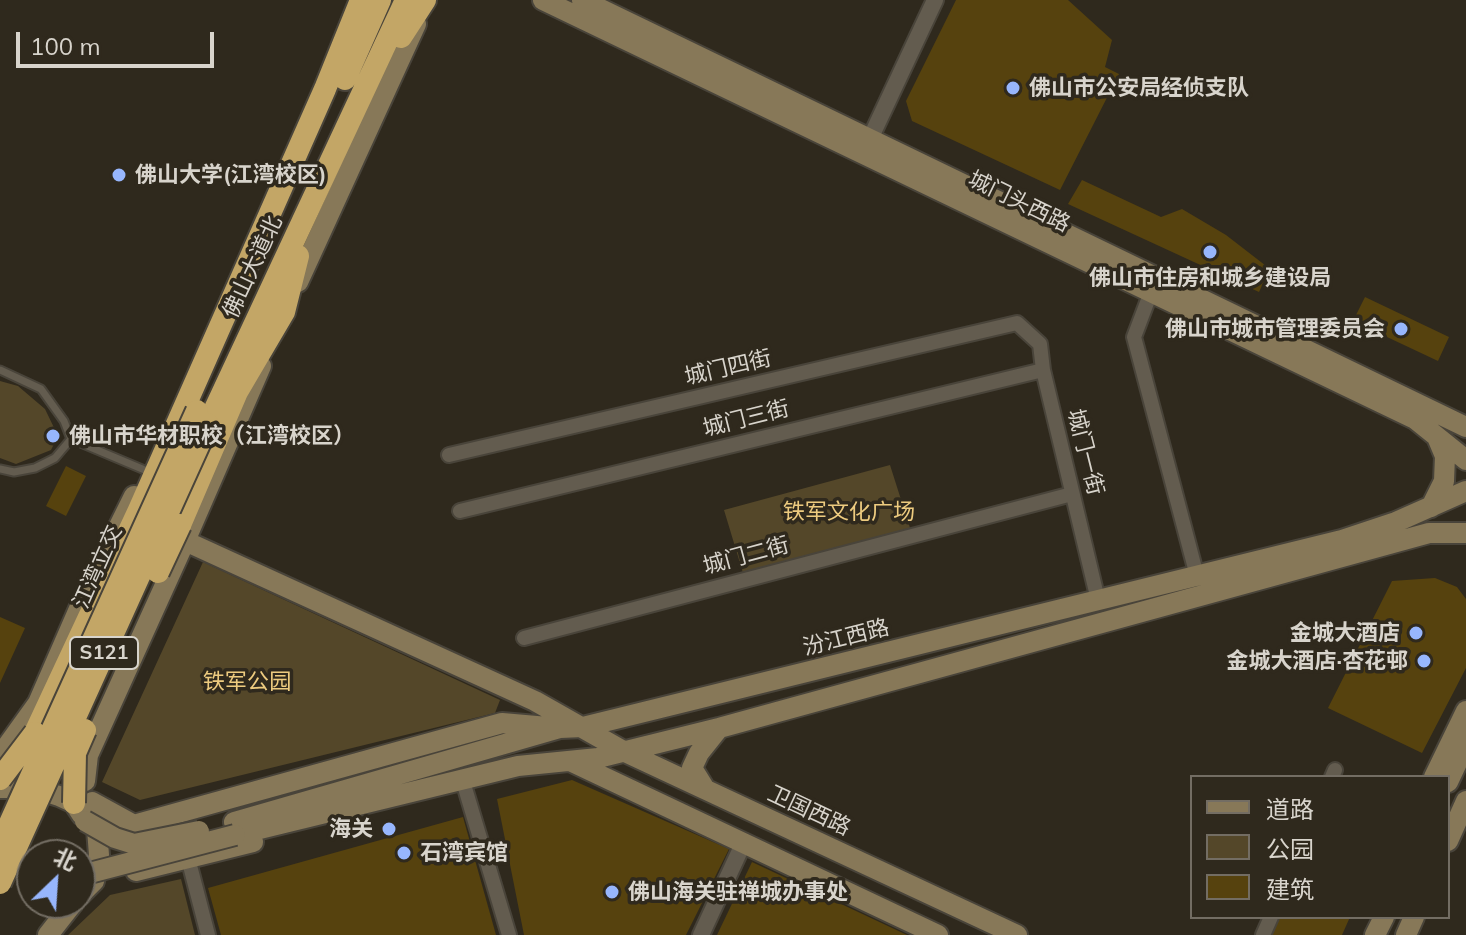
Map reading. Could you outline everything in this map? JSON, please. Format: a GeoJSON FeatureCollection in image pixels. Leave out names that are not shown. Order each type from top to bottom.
{"type":"FeatureCollection","features":[{"type":"Feature","properties":{"kind":"highway"},"geometry":{"type":"LineString","coordinates":[[0,779],[30,727],[139,510],[325,89],[360,0]]}},
{"type":"Feature","properties":{"kind":"highway","name":"佛山大道北"},"geometry":{"type":"LineString","coordinates":[[203,418],[380,0]]}},
{"type":"Feature","properties":{"kind":"highway","name":"佛山大道北"},"geometry":{"type":"LineString","coordinates":[[203,418],[310,206],[406,0]]}},
{"type":"Feature","properties":{"kind":"highway"},"geometry":{"type":"LineString","coordinates":[[359,102],[426,0]]}},
{"type":"Feature","properties":{"kind":"highway"},"geometry":{"type":"LineString","coordinates":[[84,809],[83,750],[182,533],[237,392],[284,312],[310,206]]}},
{"type":"Feature","properties":{"kind":"highway","name":"江湾立交"},"geometry":{"type":"LineString","coordinates":[[0,845],[203,418]]}},
{"type":"Feature","properties":{"kind":"highway","name":"S121"},"geometry":{"type":"LineString","coordinates":[[0,883],[203,418]]}},
{"type":"Feature","properties":{"kind":"highway"},"geometry":{"type":"LineString","coordinates":[[30,727],[36,749],[49,757],[62,759],[83,750]]}},
{"type":"Feature","properties":{"kind":"main road"},"geometry":{"type":"LineString","coordinates":[[0,756],[30,727],[85,595],[147,471],[360,0]]}},
{"type":"Feature","properties":{"kind":"main road"},"geometry":{"type":"LineString","coordinates":[[284,312],[426,0]]}},
{"type":"Feature","properties":{"kind":"main road","name":"城门头西路"},"geometry":{"type":"LineString","coordinates":[[543,0],[1415,419],[1466,460]]}},
{"type":"Feature","properties":{"kind":"main road","name":"城门头西路"},"geometry":{"type":"LineString","coordinates":[[582,0],[1466,427]]}},
{"type":"Feature","properties":{"kind":"main road"},"geometry":{"type":"LineString","coordinates":[[1431,507],[1444,481],[1445,456],[1437,437]]}},
{"type":"Feature","properties":{"kind":"main road","name":"汾江西路"},"geometry":{"type":"LineString","coordinates":[[235,828],[322,796],[560,728],[583,727],[1342,540],[1396,522],[1466,491]]}},
{"type":"Feature","properties":{"kind":"main road"},"geometry":{"type":"LineString","coordinates":[[182,533],[535,701],[560,728],[570,761],[933,934]]}},
{"type":"Feature","properties":{"kind":"main road"},"geometry":{"type":"LineString","coordinates":[[96,879],[188,858],[470,782],[518,766],[598,758],[719,728],[1429,533],[1466,533]]}},
{"type":"Feature","properties":{"kind":"main road","name":"卫国西路"},"geometry":{"type":"LineString","coordinates":[[535,701],[625,752],[1017,935]]}},
{"type":"Feature","properties":{"kind":"main road"},"geometry":{"type":"LineString","coordinates":[[1435,775],[1466,711]]}},
{"type":"Feature","properties":{"kind":"main road"},"geometry":{"type":"LineString","coordinates":[[0,788],[34,788],[134,825],[502,723],[560,728]]}},
{"type":"Feature","properties":{"kind":"main road"},"geometry":{"type":"LineString","coordinates":[[705,789],[692,768],[699,753],[719,728]]}},
{"type":"Feature","properties":{"kind":"main road"},"geometry":{"type":"LineString","coordinates":[[1450,778],[1466,744]]}},
{"type":"Feature","properties":{"kind":"main road"},"geometry":{"type":"LineString","coordinates":[[83,750],[88,755],[85,839]]}},
{"type":"Feature","properties":{"kind":"main road"},"geometry":{"type":"LineString","coordinates":[[0,756],[30,755],[62,767],[85,781]]}},
{"type":"Feature","properties":{"kind":"main road"},"geometry":{"type":"LineString","coordinates":[[342,767],[371,782]]}},
{"type":"Feature","properties":{"kind":"main road"},"geometry":{"type":"LineString","coordinates":[[322,796],[342,767]]}},
{"type":"Feature","properties":{"kind":"main road"},"geometry":{"type":"LineString","coordinates":[[84,809],[115,838],[134,844],[235,828],[470,782],[555,771],[595,773]]}},
{"type":"Feature","properties":{"kind":"main road"},"geometry":{"type":"LineString","coordinates":[[1450,837],[1466,801]]}},
{"type":"Feature","properties":{"kind":"main road"},"geometry":{"type":"LineString","coordinates":[[1450,858],[1466,824]]}},
{"type":"Feature","properties":{"kind":"main road"},"geometry":{"type":"LineString","coordinates":[[96,878],[235,828]]}},
{"type":"Feature","properties":{"kind":"main road"},"geometry":{"type":"LineString","coordinates":[[48,935],[60,919]]}},
{"type":"Feature","properties":{"kind":"street"},"geometry":{"type":"LineString","coordinates":[[870,139],[931,1]]}},
{"type":"Feature","properties":{"kind":"street"},"geometry":{"type":"LineString","coordinates":[[1151,292],[1134,337],[1197,576]]}},
{"type":"Feature","properties":{"kind":"street","name":"城门一街"},"geometry":{"type":"LineString","coordinates":[[1017,323],[1040,344],[1043,370],[1098,600]]}},
{"type":"Feature","properties":{"kind":"street","name":"城门四街"},"geometry":{"type":"LineString","coordinates":[[449,455],[1017,323]]}},
{"type":"Feature","properties":{"kind":"street","name":"城门三街"},"geometry":{"type":"LineString","coordinates":[[460,511],[1043,370]]}},
{"type":"Feature","properties":{"kind":"street","name":"城门二街"},"geometry":{"type":"LineString","coordinates":[[524,638],[1072,494]]}},
{"type":"Feature","properties":{"kind":"street"},"geometry":{"type":"LineString","coordinates":[[470,782],[509,935]]}},
{"type":"Feature","properties":{"kind":"street"},"geometry":{"type":"LineString","coordinates":[[701,935],[743,844]]}},
{"type":"Feature","properties":{"kind":"street"},"geometry":{"type":"LineString","coordinates":[[188,858],[208,935]]}},
{"type":"Feature","properties":{"kind":"lane"},"geometry":{"type":"LineString","coordinates":[[0,370],[41,389],[59,412],[71,439],[147,471]]}},
{"type":"Feature","properties":{"kind":"lane"},"geometry":{"type":"LineString","coordinates":[[0,469],[14,472],[35,468],[55,458],[71,439]]}},
{"type":"Feature","properties":{"kind":"green space"},"geometry":{"type":"Polygon","coordinates":[[[0,381],[18,386],[45,409],[58,436],[51,450],[16,464],[0,458],[0,381]]]}},
{"type":"Feature","properties":{"kind":"green space","name":"铁军文化广场"},"geometry":{"type":"Polygon","coordinates":[[[890,465],[911,531],[743,573],[724,510],[890,465]]]}},
{"type":"Feature","properties":{"kind":"green space","name":"铁军公园"},"geometry":{"type":"Polygon","coordinates":[[[203,562],[500,700],[495,713],[140,800],[102,782],[203,562]]]}},
{"type":"Feature","properties":{"kind":"green space"},"geometry":{"type":"Polygon","coordinates":[[[181,879],[195,935],[68,935],[85,919],[96,919],[96,908],[110,895],[181,879]]]}},
{"type":"Feature","properties":{"kind":"building","name":"佛山市公安局经侦支队"},"geometry":{"type":"Polygon","coordinates":[[[956,0],[1068,0],[1112,40],[1105,67],[1119,74],[1060,190],[912,121],[906,101],[956,0]]]}},
{"type":"Feature","properties":{"kind":"building","name":"佛山市住房和城乡建设局"},"geometry":{"type":"Polygon","coordinates":[[[1082,180],[1161,217],[1182,209],[1226,235],[1270,269],[1259,292],[1068,204],[1082,180]]]}},
{"type":"Feature","properties":{"kind":"building","name":"佛山市城市管理委员会"},"geometry":{"type":"Polygon","coordinates":[[[1365,297],[1449,337],[1438,361],[1353,321],[1365,297]]]}},
{"type":"Feature","properties":{"kind":"building"},"geometry":{"type":"Polygon","coordinates":[[[66,466],[86,476],[66,516],[46,506],[66,466]]]}},
{"type":"Feature","properties":{"kind":"building","name":"金城大酒店"},"geometry":{"type":"Polygon","coordinates":[[[1435,578],[1457,587],[1466,599],[1466,668],[1422,753],[1328,708],[1392,581],[1435,578]]]}},
{"type":"Feature","properties":{"kind":"building"},"geometry":{"type":"Polygon","coordinates":[[[0,617],[25,628],[0,683],[0,617]]]}},
{"type":"Feature","properties":{"kind":"building","name":"佛山海关驻禅城办事处"},"geometry":{"type":"Polygon","coordinates":[[[572,780],[729,849],[686,935],[524,935],[497,799],[572,780]]]}},
{"type":"Feature","properties":{"kind":"building","name":"石湾宾馆"},"geometry":{"type":"Polygon","coordinates":[[[463,817],[496,935],[221,935],[208,888],[463,817]]]}},
{"type":"Feature","properties":{"kind":"building"},"geometry":{"type":"Polygon","coordinates":[[[752,862],[907,935],[717,935],[752,862]]]}},
{"type":"Feature","properties":{"kind":"building"},"geometry":{"type":"Polygon","coordinates":[[[1273,919],[1349,919],[1342,935],[1266,935],[1273,919]]]}},
{"type":"Feature","properties":{"kind":"place","name":"佛山市公安局经侦支队"},"geometry":{"type":"Point","coordinates":[1013,88]}},
{"type":"Feature","properties":{"kind":"place","name":"佛山大学(江湾校区)"},"geometry":{"type":"Point","coordinates":[119,175]}},
{"type":"Feature","properties":{"kind":"place","name":"佛山市住房和城乡建设局"},"geometry":{"type":"Point","coordinates":[1210,252]}},
{"type":"Feature","properties":{"kind":"place","name":"佛山市城市管理委员会"},"geometry":{"type":"Point","coordinates":[1401,329]}},
{"type":"Feature","properties":{"kind":"place","name":"佛山市华材职校（江湾校区）"},"geometry":{"type":"Point","coordinates":[53,436]}},
{"type":"Feature","properties":{"kind":"place","name":"金城大酒店"},"geometry":{"type":"Point","coordinates":[1416,633]}},
{"type":"Feature","properties":{"kind":"place","name":"金城大酒店·杏花邨"},"geometry":{"type":"Point","coordinates":[1424,661]}},
{"type":"Feature","properties":{"kind":"place","name":"海关"},"geometry":{"type":"Point","coordinates":[389,829]}},
{"type":"Feature","properties":{"kind":"place","name":"石湾宾馆"},"geometry":{"type":"Point","coordinates":[404,853]}},
{"type":"Feature","properties":{"kind":"place","name":"佛山海关驻禅城办事处"},"geometry":{"type":"Point","coordinates":[612,892]}}]}
